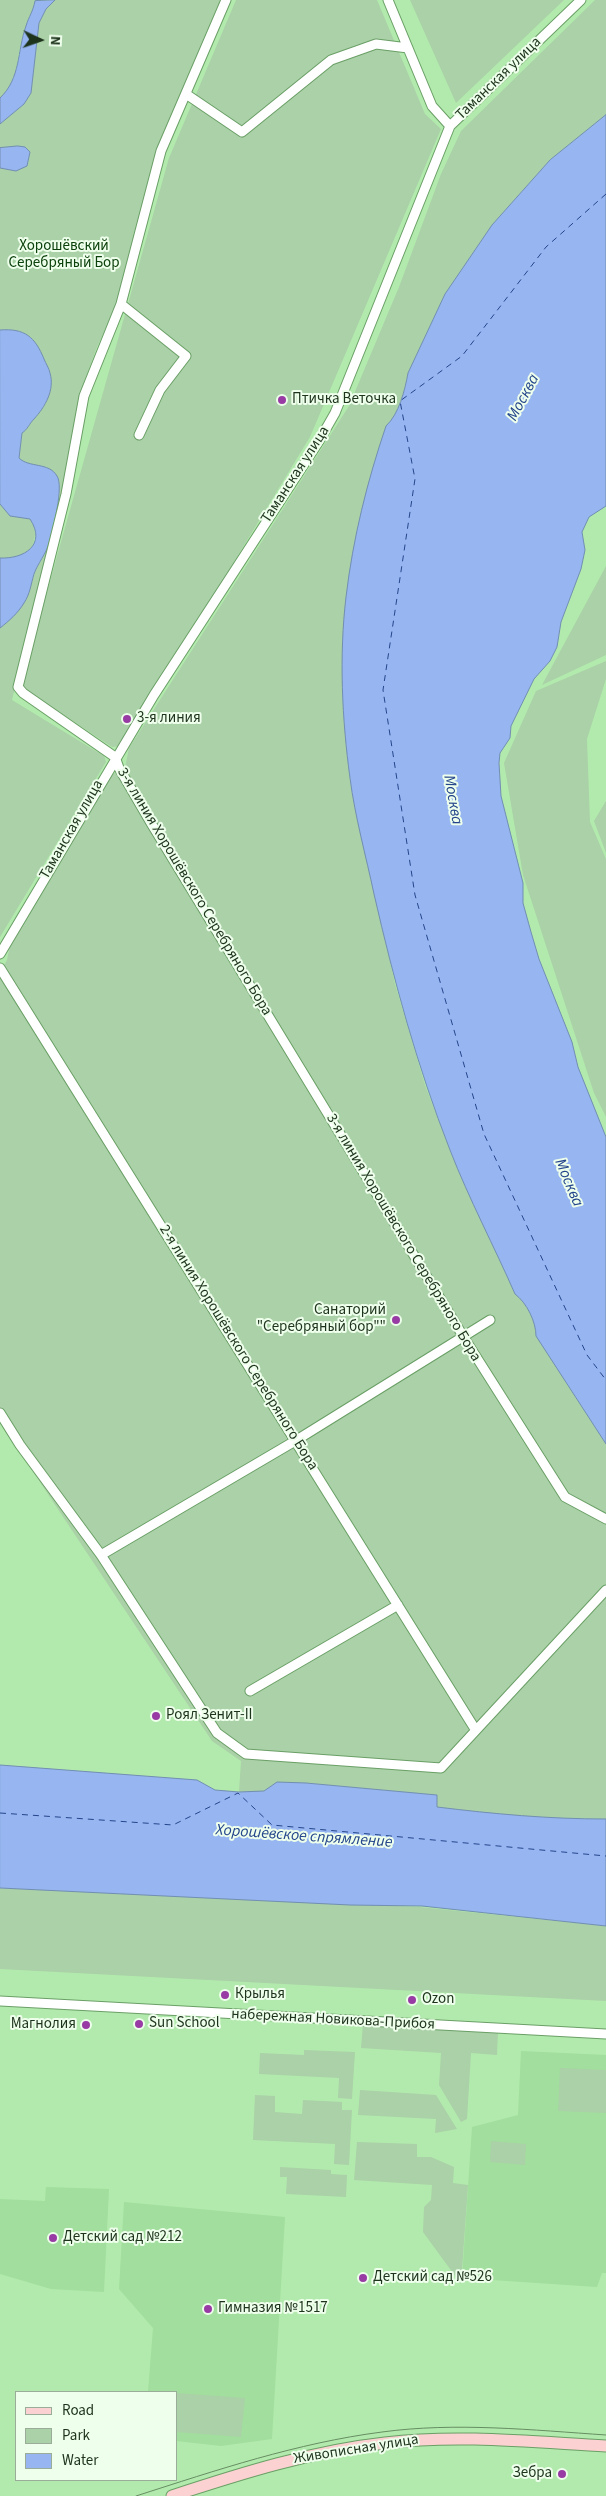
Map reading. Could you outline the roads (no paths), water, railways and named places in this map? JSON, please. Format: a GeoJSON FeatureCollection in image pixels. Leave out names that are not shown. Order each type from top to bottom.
{"type":"FeatureCollection","features":[{"type":"Feature","properties":{"kind":"street","name":"3-я линия Хорошёвского Серебряного Бора"},"geometry":{"type":"LineString","coordinates":[[226,0],[161,151],[122,304],[97,360],[80,412],[66,494],[18,687],[23,694],[115,757],[119,768],[151,823],[463,1336],[565,1497],[606,1519]]}},
{"type":"Feature","properties":{"kind":"street"},"geometry":{"type":"LineString","coordinates":[[388,0],[432,106],[450,126]]}},
{"type":"Feature","properties":{"kind":"street","name":"Таманская улица"},"geometry":{"type":"LineString","coordinates":[[0,954],[115,757],[319,442],[335,413],[450,126],[581,0]]}},
{"type":"Feature","properties":{"kind":"street"},"geometry":{"type":"LineString","coordinates":[[186,94],[242,132],[331,60],[376,44],[408,48]]}},
{"type":"Feature","properties":{"kind":"street"},"geometry":{"type":"LineString","coordinates":[[122,304],[186,356],[160,390],[140,435]]}},
{"type":"Feature","properties":{"kind":"street","name":"2-я линия Хорошёвского Серебряного Бора"},"geometry":{"type":"LineString","coordinates":[[0,968],[475,1729]]}},
{"type":"Feature","properties":{"kind":"street"},"geometry":{"type":"LineString","coordinates":[[101,1555],[295,1441],[490,1320]]}},
{"type":"Feature","properties":{"kind":"street"},"geometry":{"type":"LineString","coordinates":[[0,1413],[20,1445],[101,1555],[217,1733],[246,1754],[441,1768],[475,1729],[606,1590]]}},
{"type":"Feature","properties":{"kind":"street"},"geometry":{"type":"LineString","coordinates":[[250,1691],[398,1605]]}},
{"type":"Feature","properties":{"kind":"street","name":"набережная Новикова-Прибоя"},"geometry":{"type":"LineString","coordinates":[[0,2001],[606,2034]]}},
{"type":"Feature","properties":{"kind":"street","name":"Живописная улица"},"geometry":{"type":"LineString","coordinates":[[172,2496],[296,2458],[385,2443],[451,2438],[606,2446]]}},
{"type":"Feature","properties":{"kind":"water"},"geometry":{"type":"Polygon","coordinates":[[[55,0],[46,9],[39,23],[31,93],[24,104],[0,124],[0,98],[12,82],[18,64],[23,35],[35,1],[55,0]]]}},
{"type":"Feature","properties":{"kind":"water","name":"Москва"},"geometry":{"type":"Polygon","coordinates":[[[606,115],[606,506],[589,517],[582,532],[585,550],[581,569],[561,622],[557,647],[550,661],[534,679],[511,726],[510,738],[500,753],[499,763],[501,796],[523,883],[523,903],[531,932],[539,959],[572,1042],[578,1067],[606,1137],[606,1444],[536,1336],[530,1313],[515,1294],[465,1186],[427,1087],[390,959],[355,807],[345,733],[342,665],[344,619],[349,575],[367,489],[386,426],[398,408],[408,373],[445,294],[492,225],[550,160],[606,115]]]}},
{"type":"Feature","properties":{"kind":"water"},"geometry":{"type":"Polygon","coordinates":[[[25,147],[30,152],[27,166],[16,171],[0,168],[0,148],[25,147]]]}},
{"type":"Feature","properties":{"kind":"water"},"geometry":{"type":"Polygon","coordinates":[[[0,330],[23,332],[37,345],[49,369],[51,386],[48,398],[42,409],[22,433],[19,458],[53,472],[59,481],[59,489],[49,543],[34,574],[28,596],[22,607],[0,628],[0,558],[9,558],[25,553],[34,543],[36,536],[35,528],[30,519],[10,516],[0,504],[0,330]]]}},
{"type":"Feature","properties":{"kind":"water","name":"Хорошёвское спрямление"},"geometry":{"type":"Polygon","coordinates":[[[0,1765],[197,1780],[215,1790],[239,1792],[264,1791],[277,1782],[306,1783],[437,1795],[437,1807],[522,1816],[606,1819],[606,1926],[422,1906],[350,1905],[0,1888],[0,1765]]]}},
{"type":"Feature","properties":{"kind":"tram line"},"geometry":{"type":"LineString","coordinates":[[136,2496],[288,2450],[382,2432],[466,2427],[606,2435]]}},
{"type":"Feature","properties":{"kind":"place","name":"Птичка Веточка"},"geometry":{"type":"Point","coordinates":[282,400]}},
{"type":"Feature","properties":{"kind":"place","name":"3-я линия"},"geometry":{"type":"Point","coordinates":[127,719]}},
{"type":"Feature","properties":{"kind":"place","name":"Санаторий \"Серебряный бор\"\""},"geometry":{"type":"Point","coordinates":[396,1320]}},
{"type":"Feature","properties":{"kind":"place","name":"Роял Зенит-II"},"geometry":{"type":"Point","coordinates":[156,1716]}},
{"type":"Feature","properties":{"kind":"place","name":"Крылья"},"geometry":{"type":"Point","coordinates":[225,1995]}},
{"type":"Feature","properties":{"kind":"place","name":"Ozon"},"geometry":{"type":"Point","coordinates":[412,2000]}},
{"type":"Feature","properties":{"kind":"place","name":"Sun School"},"geometry":{"type":"Point","coordinates":[139,2024]}},
{"type":"Feature","properties":{"kind":"place","name":"Магнолия"},"geometry":{"type":"Point","coordinates":[86,2025]}},
{"type":"Feature","properties":{"kind":"place","name":"Детский сад №212"},"geometry":{"type":"Point","coordinates":[53,2238]}},
{"type":"Feature","properties":{"kind":"place","name":"Детский сад №526"},"geometry":{"type":"Point","coordinates":[363,2278]}},
{"type":"Feature","properties":{"kind":"place","name":"Гимназия №1517"},"geometry":{"type":"Point","coordinates":[208,2309]}},
{"type":"Feature","properties":{"kind":"place","name":"Зебра"},"geometry":{"type":"Point","coordinates":[562,2474]}},
{"type":"Feature","properties":{"kind":"park label","name":"Хорошёвский Серебряный Бор"},"geometry":{"type":"Point","coordinates":[64,256]}}]}
